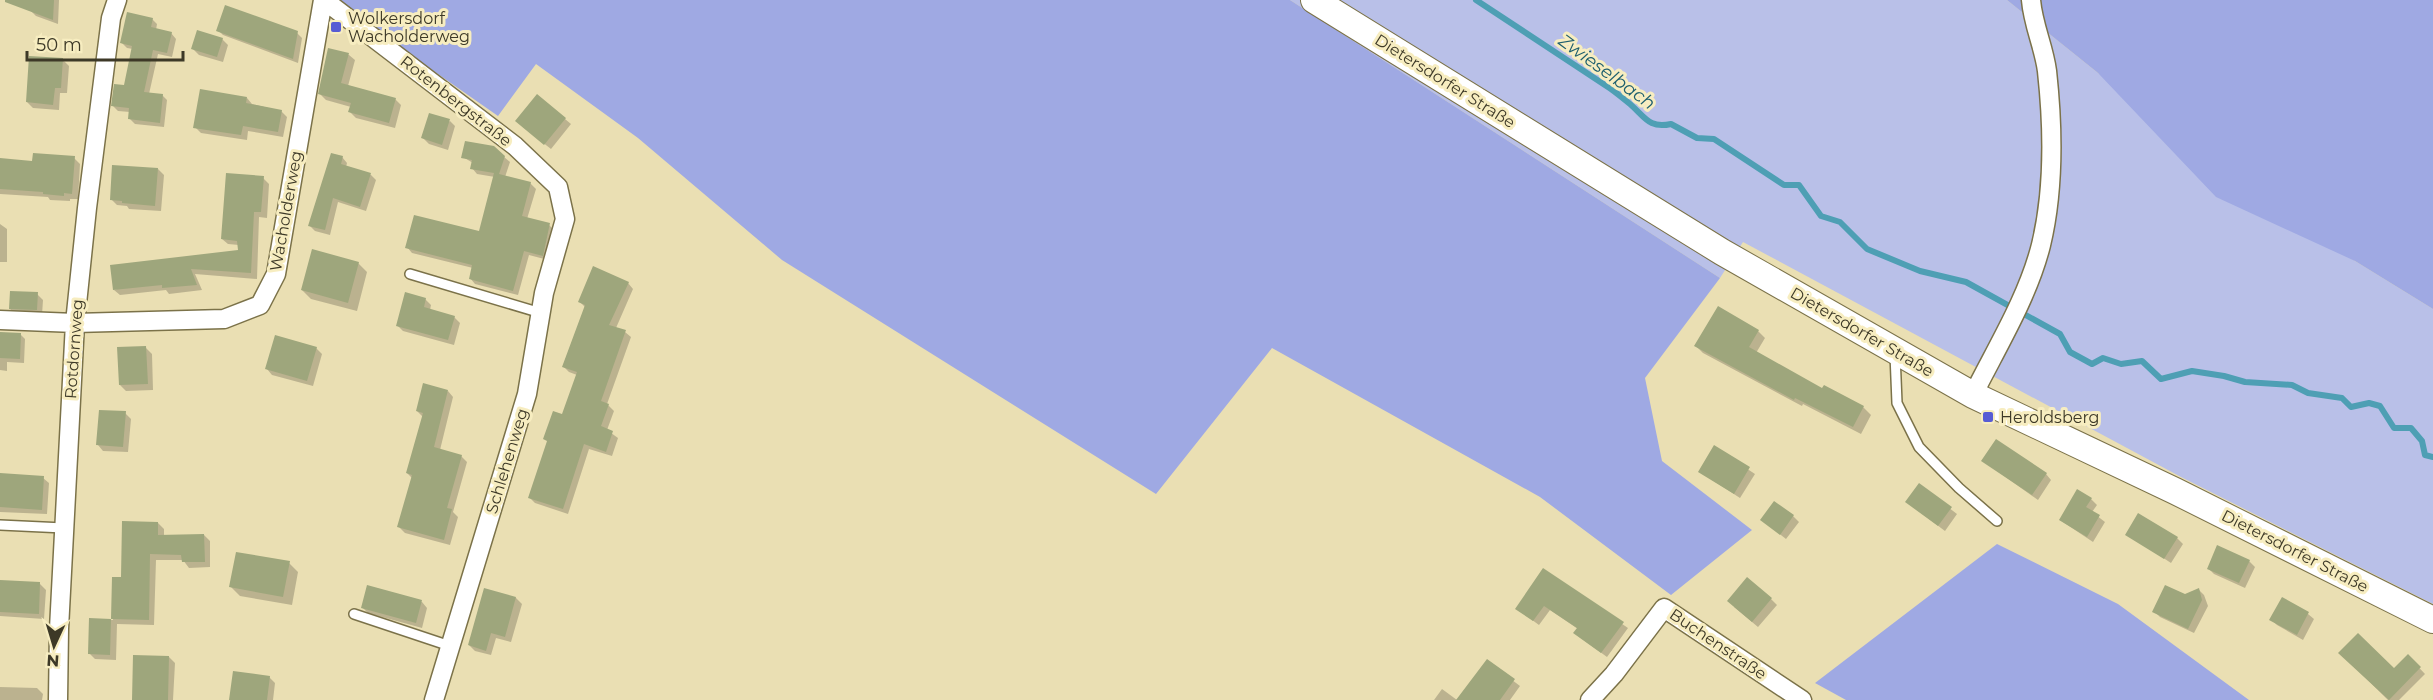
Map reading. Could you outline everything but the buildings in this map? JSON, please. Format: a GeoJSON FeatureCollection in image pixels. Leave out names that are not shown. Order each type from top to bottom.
{"type":"FeatureCollection","features":[{"type":"Feature","properties":{"kind":"street","name":"Rotdornweg"},"geometry":{"type":"LineString","coordinates":[[58,700],[75,322],[111,18],[117,0]]}},
{"type":"Feature","properties":{"kind":"street","name":"Wacholderweg"},"geometry":{"type":"LineString","coordinates":[[0,320],[75,322],[224,319],[260,305],[276,274],[323,0]]}},
{"type":"Feature","properties":{"kind":"street","name":"Rotenbergstraße"},"geometry":{"type":"LineString","coordinates":[[323,0],[515,146],[558,188],[565,219]]}},
{"type":"Feature","properties":{"kind":"street","name":"Dietersdorfer Straße"},"geometry":{"type":"LineString","coordinates":[[1314,0],[1722,252],[1973,395],[2175,491],[2433,620]]}},
{"type":"Feature","properties":{"kind":"street"},"geometry":{"type":"LineString","coordinates":[[1973,395],[2022,296],[2041,245],[2052,172],[2047,70],[2032,15],[2031,0]]}},
{"type":"Feature","properties":{"kind":"street","name":"Schlehenweg"},"geometry":{"type":"LineString","coordinates":[[434,700],[527,394],[544,293],[565,219]]}},
{"type":"Feature","properties":{"kind":"street","name":"Buchenstraße"},"geometry":{"type":"LineString","coordinates":[[1590,700],[1614,674],[1664,608],[1799,699]]}},
{"type":"Feature","properties":{"kind":"lane"},"geometry":{"type":"LineString","coordinates":[[410,274],[541,313]]}},
{"type":"Feature","properties":{"kind":"lane"},"geometry":{"type":"LineString","coordinates":[[1895,351],[1897,403],[1919,447],[1959,488],[1997,521]]}},
{"type":"Feature","properties":{"kind":"lane"},"geometry":{"type":"LineString","coordinates":[[0,525],[64,528]]}},
{"type":"Feature","properties":{"kind":"lane"},"geometry":{"type":"LineString","coordinates":[[354,614],[450,646]]}},
{"type":"Feature","properties":{"kind":"shaded area"},"geometry":{"type":"Polygon","coordinates":[[[332,0],[1290,0],[1720,278],[1645,378],[1662,461],[1752,530],[1671,595],[1540,497],[1272,348],[1156,494],[782,260],[638,138],[536,64],[498,116],[332,0]]]}},
{"type":"Feature","properties":{"kind":"shaded area"},"geometry":{"type":"Polygon","coordinates":[[[1290,0],[2007,0],[2098,73],[2355,261],[2433,309],[2433,604],[2181,477],[1743,242],[1720,278],[1290,0]]]}},
{"type":"Feature","properties":{"kind":"shaded area"},"geometry":{"type":"Polygon","coordinates":[[[2007,0],[2433,0],[2433,309],[2355,261],[2216,197],[2098,73],[2007,0]]]}},
{"type":"Feature","properties":{"kind":"shaded area"},"geometry":{"type":"Polygon","coordinates":[[[1997,544],[2118,604],[2249,700],[1846,700],[1815,683],[1997,544]]]}},
{"type":"Feature","properties":{"kind":"waterway","name":"Zwieselbach"},"geometry":{"type":"LineString","coordinates":[[1476,0],[1611,89],[1648,121],[1657,125],[1671,124],[1697,138],[1714,139],[1784,185],[1799,185],[1821,216],[1840,222],[1867,249],[1920,271],[1966,282],[2060,334],[2070,352],[2092,364],[2103,358],[2121,364],[2142,361],[2161,379],[2192,371],[2245,382],[2292,385],[2308,393],[2342,398],[2351,407],[2369,403],[2380,406],[2394,428],[2411,428],[2422,441],[2425,455],[2433,457]]}},
{"type":"Feature","properties":{"kind":"place","name":"Wolkersdorf Wacholderweg"},"geometry":{"type":"Point","coordinates":[336,27]}},
{"type":"Feature","properties":{"kind":"place","name":"Heroldsberg"},"geometry":{"type":"Point","coordinates":[1988,417]}}]}
